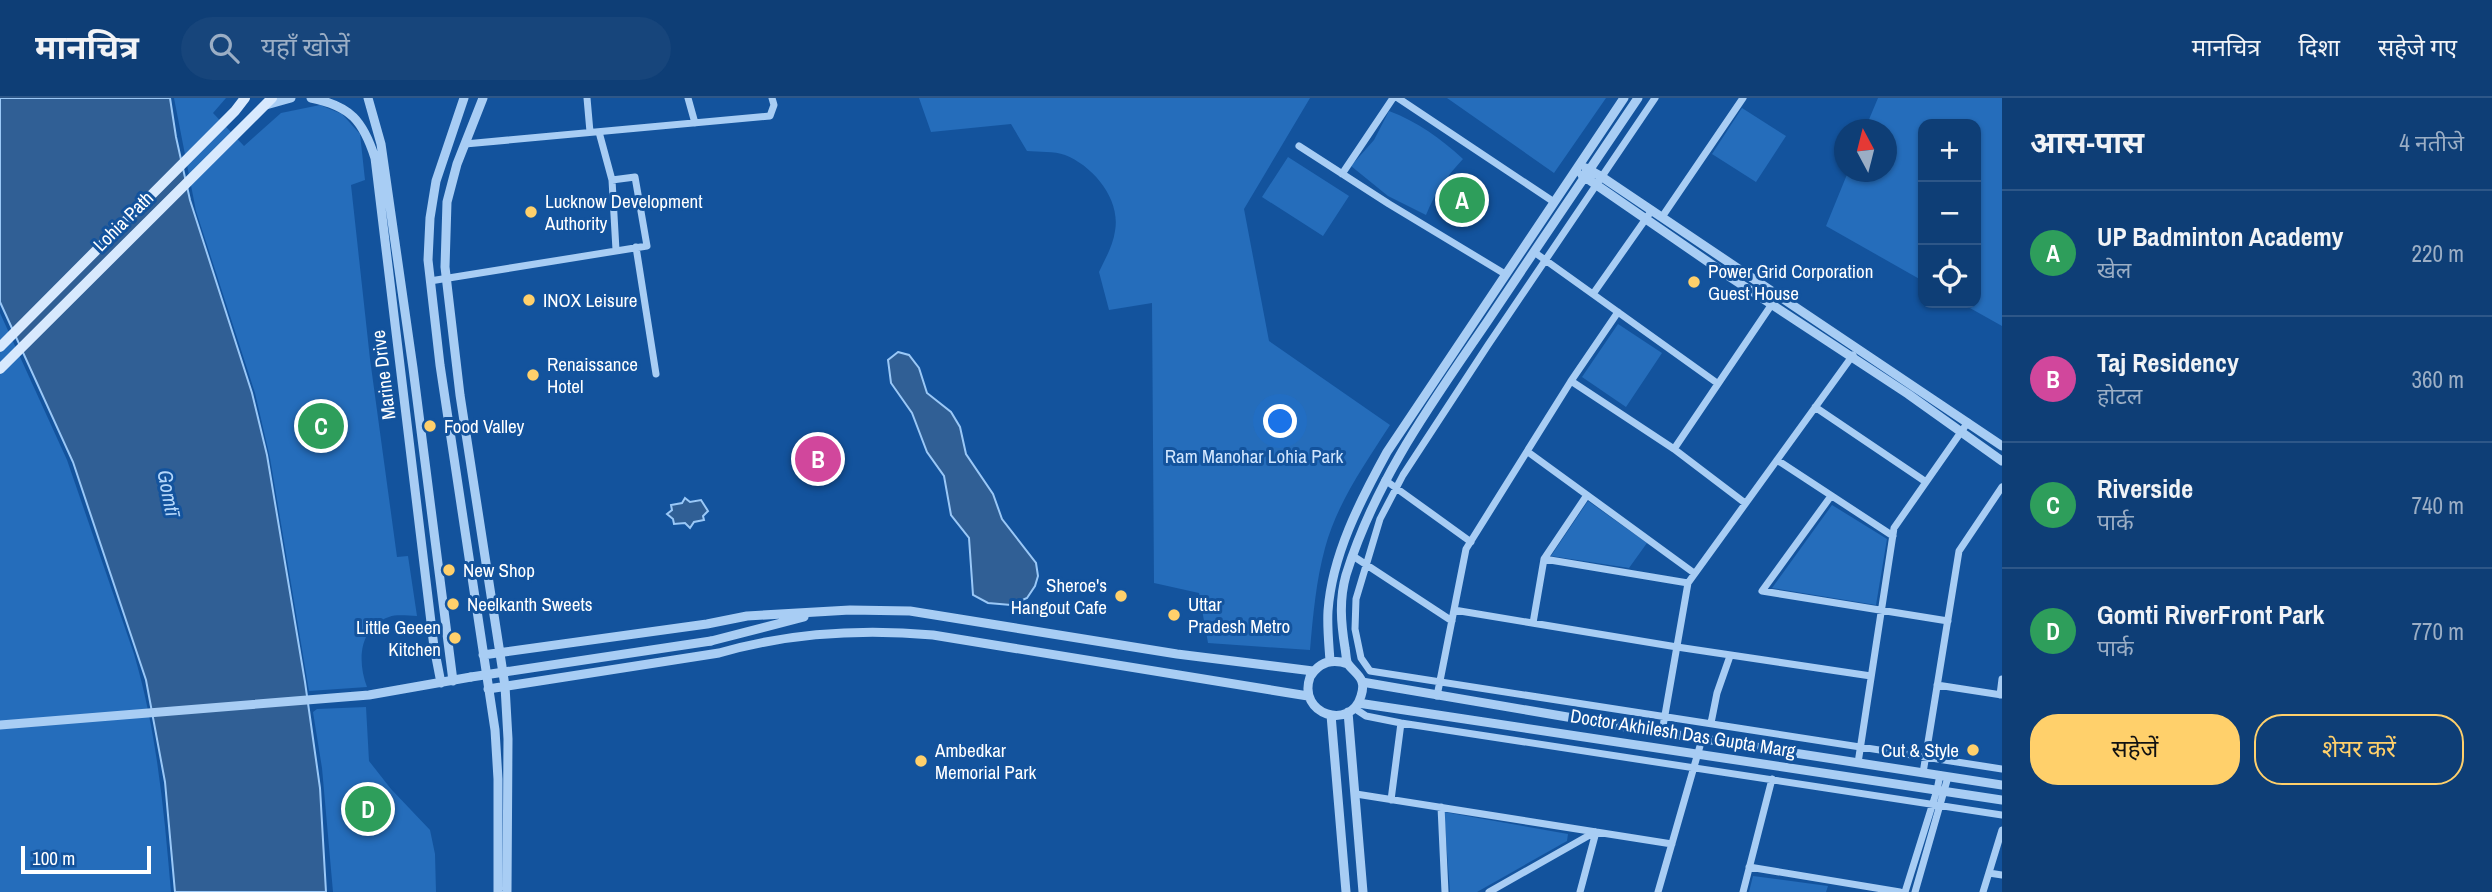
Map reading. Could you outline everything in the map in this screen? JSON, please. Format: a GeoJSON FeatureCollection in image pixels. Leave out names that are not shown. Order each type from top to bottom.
{"type":"FeatureCollection","features":[{"type":"Feature","properties":{"kind":"main road","name":"Lohia Path"},"geometry":{"type":"LineString","coordinates":[[0,347],[235,111],[244,98]]}},
{"type":"Feature","properties":{"kind":"main road","name":"Lohia Path"},"geometry":{"type":"LineString","coordinates":[[0,369],[268,102]]}},
{"type":"Feature","properties":{"kind":"street"},"geometry":{"type":"LineString","coordinates":[[268,102],[291,98]]}},
{"type":"Feature","properties":{"kind":"street","name":"Marine Drive"},"geometry":{"type":"LineString","coordinates":[[311,98],[330,102],[352,113],[367,133],[375,158],[434,647],[441,683]]}},
{"type":"Feature","properties":{"kind":"street","name":"Marine Drive"},"geometry":{"type":"LineString","coordinates":[[368,98],[381,144],[453,681]]}},
{"type":"Feature","properties":{"kind":"street"},"geometry":{"type":"LineString","coordinates":[[464,98],[436,181],[430,218],[428,260],[440,365],[495,730],[498,892]]}},
{"type":"Feature","properties":{"kind":"street"},"geometry":{"type":"LineString","coordinates":[[482,98],[457,164],[447,202],[445,232],[447,278],[460,395],[505,686],[508,739],[506,892]]}},
{"type":"Feature","properties":{"kind":"street"},"geometry":{"type":"LineString","coordinates":[[587,98],[590,132]]}},
{"type":"Feature","properties":{"kind":"street"},"geometry":{"type":"LineString","coordinates":[[688,98],[695,123]]}},
{"type":"Feature","properties":{"kind":"street"},"geometry":{"type":"LineString","coordinates":[[465,144],[770,116],[774,105],[772,98]]}},
{"type":"Feature","properties":{"kind":"street"},"geometry":{"type":"LineString","coordinates":[[1342,174],[1395,98],[1554,202]]}},
{"type":"Feature","properties":{"kind":"street"},"geometry":{"type":"LineString","coordinates":[[1329,661],[1328,611],[1334,575],[1365,493],[1387,452],[1624,98]]}},
{"type":"Feature","properties":{"kind":"street"},"geometry":{"type":"LineString","coordinates":[[1363,892],[1356,794],[1354,707],[1362,692],[1362,682],[1348,664],[1340,615],[1345,579],[1353,555],[1372,503],[1429,406],[1638,98]]}},
{"type":"Feature","properties":{"kind":"street"},"geometry":{"type":"LineString","coordinates":[[1655,98],[1488,345],[1396,488],[1380,519],[1356,599],[1355,629],[1361,658],[1370,671],[2002,769]]}},
{"type":"Feature","properties":{"kind":"street"},"geometry":{"type":"LineString","coordinates":[[1662,217],[1743,98]]}},
{"type":"Feature","properties":{"kind":"street"},"geometry":{"type":"LineString","coordinates":[[599,132],[612,180],[616,250]]}},
{"type":"Feature","properties":{"kind":"street"},"geometry":{"type":"LineString","coordinates":[[1299,146],[1505,274]]}},
{"type":"Feature","properties":{"kind":"street"},"geometry":{"type":"LineString","coordinates":[[1577,167],[1590,169],[2002,446]]}},
{"type":"Feature","properties":{"kind":"street"},"geometry":{"type":"LineString","coordinates":[[1577,167],[1584,178],[2002,461]]}},
{"type":"Feature","properties":{"kind":"street"},"geometry":{"type":"LineString","coordinates":[[430,281],[647,246],[635,177],[612,180]]}},
{"type":"Feature","properties":{"kind":"street"},"geometry":{"type":"LineString","coordinates":[[1593,294],[1652,210]]}},
{"type":"Feature","properties":{"kind":"street"},"geometry":{"type":"LineString","coordinates":[[636,247],[656,374]]}},
{"type":"Feature","properties":{"kind":"street"},"geometry":{"type":"LineString","coordinates":[[1534,252],[1717,383]]}},
{"type":"Feature","properties":{"kind":"street"},"geometry":{"type":"LineString","coordinates":[[1674,449],[1772,304]]}},
{"type":"Feature","properties":{"kind":"street"},"geometry":{"type":"LineString","coordinates":[[1437,696],[1466,549],[1618,312]]}},
{"type":"Feature","properties":{"kind":"street"},"geometry":{"type":"LineString","coordinates":[[1662,732],[1688,583],[1858,348]]}},
{"type":"Feature","properties":{"kind":"street"},"geometry":{"type":"LineString","coordinates":[[1571,382],[1674,449],[1745,503]]}},
{"type":"Feature","properties":{"kind":"street"},"geometry":{"type":"LineString","coordinates":[[1815,407],[1926,482]]}},
{"type":"Feature","properties":{"kind":"street"},"geometry":{"type":"LineString","coordinates":[[1858,763],[1894,528],[1968,422]]}},
{"type":"Feature","properties":{"kind":"street"},"geometry":{"type":"LineString","coordinates":[[1528,452],[1694,573]]}},
{"type":"Feature","properties":{"kind":"street"},"geometry":{"type":"LineString","coordinates":[[1777,460],[1893,536]]}},
{"type":"Feature","properties":{"kind":"street"},"geometry":{"type":"LineString","coordinates":[[1385,480],[1471,542]]}},
{"type":"Feature","properties":{"kind":"street"},"geometry":{"type":"LineString","coordinates":[[1923,773],[1959,551],[2002,487]]}},
{"type":"Feature","properties":{"kind":"street"},"geometry":{"type":"LineString","coordinates":[[1533,623],[1544,559],[1587,495]]}},
{"type":"Feature","properties":{"kind":"street"},"geometry":{"type":"LineString","coordinates":[[1831,496],[1762,591],[1948,621]]}},
{"type":"Feature","properties":{"kind":"street"},"geometry":{"type":"LineString","coordinates":[[1353,555],[1452,621]]}},
{"type":"Feature","properties":{"kind":"street"},"geometry":{"type":"LineString","coordinates":[[1544,559],[1688,583]]}},
{"type":"Feature","properties":{"kind":"street"},"geometry":{"type":"LineString","coordinates":[[1454,610],[1730,656],[1871,676]]}},
{"type":"Feature","properties":{"kind":"street"},"geometry":{"type":"LineString","coordinates":[[0,725],[369,695],[711,641],[829,611]]}},
{"type":"Feature","properties":{"kind":"street"},"geometry":{"type":"LineString","coordinates":[[483,655],[707,624],[747,615],[910,611],[1177,654],[1313,671]]}},
{"type":"Feature","properties":{"kind":"street"},"geometry":{"type":"LineString","coordinates":[[488,689],[719,653],[750,644],[857,632],[909,633],[1308,696]]}},
{"type":"Feature","properties":{"kind":"street"},"geometry":{"type":"LineString","coordinates":[[711,641],[750,644]]}},
{"type":"Feature","properties":{"kind":"street"},"geometry":{"type":"LineString","coordinates":[[1711,723],[1717,692],[1730,656]]}},
{"type":"Feature","properties":{"kind":"street"},"geometry":{"type":"LineString","coordinates":[[1348,664],[1329,661],[1313,671],[1308,683],[1308,696],[1317,709],[1331,715],[1354,707]]}},
{"type":"Feature","properties":{"kind":"street"},"geometry":{"type":"LineString","coordinates":[[1937,685],[2001,695],[2002,679]]}},
{"type":"Feature","properties":{"kind":"street","name":"Doctor Akhilesh Das Gupta Marg"},"geometry":{"type":"LineString","coordinates":[[1362,682],[2002,785]]}},
{"type":"Feature","properties":{"kind":"street"},"geometry":{"type":"LineString","coordinates":[[1354,707],[1366,716],[1401,723],[2002,815]]}},
{"type":"Feature","properties":{"kind":"street","name":"Doctor Akhilesh Das Gupta Marg"},"geometry":{"type":"LineString","coordinates":[[1354,707],[1698,753],[2002,800]]}},
{"type":"Feature","properties":{"kind":"street"},"geometry":{"type":"LineString","coordinates":[[1331,715],[1346,892]]}},
{"type":"Feature","properties":{"kind":"street"},"geometry":{"type":"LineString","coordinates":[[1391,800],[1401,723]]}},
{"type":"Feature","properties":{"kind":"street"},"geometry":{"type":"LineString","coordinates":[[1658,892],[1702,738]]}},
{"type":"Feature","properties":{"kind":"street"},"geometry":{"type":"LineString","coordinates":[[1914,892],[1944,776]]}},
{"type":"Feature","properties":{"kind":"street"},"geometry":{"type":"LineString","coordinates":[[1744,892],[1772,779]]}},
{"type":"Feature","properties":{"kind":"street"},"geometry":{"type":"LineString","coordinates":[[1356,794],[1672,844]]}},
{"type":"Feature","properties":{"kind":"street"},"geometry":{"type":"LineString","coordinates":[[1749,867],[1903,892],[1937,804]]}},
{"type":"Feature","properties":{"kind":"street"},"geometry":{"type":"LineString","coordinates":[[1441,807],[1445,892]]}},
{"type":"Feature","properties":{"kind":"street"},"geometry":{"type":"LineString","coordinates":[[1983,892],[2002,830]]}},
{"type":"Feature","properties":{"kind":"street"},"geometry":{"type":"LineString","coordinates":[[1489,892],[1596,832]]}},
{"type":"Feature","properties":{"kind":"street"},"geometry":{"type":"LineString","coordinates":[[1580,892],[1596,832]]}},
{"type":"Feature","properties":{"kind":"street"},"geometry":{"type":"LineString","coordinates":[[1989,873],[2002,875]]}},
{"type":"Feature","properties":{"kind":"street"},"geometry":{"type":"LineString","coordinates":[[1838,892],[1842,883]]}},
{"type":"Feature","properties":{"kind":"green space"},"geometry":{"type":"Polygon","coordinates":[[[174,98],[226,98],[213,113],[244,146],[281,113],[320,105],[342,114],[360,134],[365,180],[351,185],[370,359],[397,557],[408,556],[417,616],[392,616],[372,628],[366,637],[362,656],[367,687],[309,691],[270,458],[255,393],[196,211],[174,98]]]}},
{"type":"Feature","properties":{"kind":"green space","name":"Ram Manohar Lohia Park"},"geometry":{"type":"Polygon","coordinates":[[[919,98],[1310,98],[1244,209],[1269,341],[1390,425],[1353,484],[1330,531],[1317,586],[1310,650],[1208,643],[1199,593],[1154,583],[1152,303],[1109,310],[1099,272],[1112,242],[1116,219],[1114,207],[1103,185],[1085,167],[1065,155],[1027,151],[1011,124],[931,132],[919,98]]]}},
{"type":"Feature","properties":{"kind":"green space"},"geometry":{"type":"Polygon","coordinates":[[[1447,98],[1606,98],[1554,173],[1447,98]]]}},
{"type":"Feature","properties":{"kind":"green space"},"geometry":{"type":"Polygon","coordinates":[[[1878,98],[2002,98],[2002,326],[1970,308],[1981,308],[1981,119],[1918,119],[1918,278],[1826,226],[1844,182],[1897,182],[1897,119],[1869,119],[1878,98]]]}},
{"type":"Feature","properties":{"kind":"green space"},"geometry":{"type":"Polygon","coordinates":[[[1742,108],[1786,136],[1756,182],[1712,154],[1742,108]]]}},
{"type":"Feature","properties":{"kind":"green space"},"geometry":{"type":"Polygon","coordinates":[[[1389,111],[1428,131],[1463,159],[1451,172],[1426,215],[1388,196],[1351,166],[1374,140],[1389,111]]]}},
{"type":"Feature","properties":{"kind":"green space"},"geometry":{"type":"Polygon","coordinates":[[[1288,157],[1349,196],[1323,236],[1262,197],[1288,157]]]}},
{"type":"Feature","properties":{"kind":"green space"},"geometry":{"type":"Polygon","coordinates":[[[0,313],[67,460],[134,654],[154,742],[171,892],[0,892],[0,313]]]}},
{"type":"Feature","properties":{"kind":"green space"},"geometry":{"type":"Polygon","coordinates":[[[1618,324],[1662,353],[1626,407],[1582,377],[1618,324]]]}},
{"type":"Feature","properties":{"kind":"green space"},"geometry":{"type":"Polygon","coordinates":[[[1588,501],[1647,543],[1629,568],[1551,556],[1588,501]]]}},
{"type":"Feature","properties":{"kind":"green space"},"geometry":{"type":"Polygon","coordinates":[[[1832,505],[1887,539],[1876,605],[1772,588],[1832,505]]]}},
{"type":"Feature","properties":{"kind":"green space"},"geometry":{"type":"Polygon","coordinates":[[[366,707],[369,761],[430,830],[435,854],[436,892],[333,892],[322,768],[313,712],[317,709],[366,707]]]}},
{"type":"Feature","properties":{"kind":"green space"},"geometry":{"type":"Polygon","coordinates":[[[1444,812],[1568,834],[1567,841],[1477,892],[1450,892],[1444,812]]]}},
{"type":"Feature","properties":{"kind":"green space"},"geometry":{"type":"Polygon","coordinates":[[[1753,876],[1828,886],[1826,892],[1749,892],[1753,876]]]}},
{"type":"Feature","properties":{"kind":"water","name":"Gomtī"},"geometry":{"type":"Polygon","coordinates":[[[0,98],[170,98],[190,200],[252,393],[267,455],[320,788],[326,892],[175,892],[165,782],[146,680],[73,462],[0,302],[0,98]]]}},
{"type":"Feature","properties":{"kind":"water"},"geometry":{"type":"Polygon","coordinates":[[[898,352],[909,355],[919,368],[927,393],[951,412],[960,427],[966,454],[993,494],[1002,519],[1036,563],[1038,576],[1027,598],[1011,605],[988,603],[973,595],[969,538],[951,515],[944,476],[927,452],[912,413],[891,383],[888,360],[898,352]]]}},
{"type":"Feature","properties":{"kind":"water"},"geometry":{"type":"Polygon","coordinates":[[[685,498],[690,502],[701,500],[708,511],[703,516],[704,520],[694,522],[690,528],[685,523],[674,524],[667,514],[672,510],[671,505],[682,503],[685,498]]]}},
{"type":"Feature","properties":{"kind":"place","name":"UP Badminton Academy"},"geometry":{"type":"Point","coordinates":[1462,200]}},
{"type":"Feature","properties":{"kind":"place","name":"Lucknow Development Authority"},"geometry":{"type":"Point","coordinates":[531,212]}},
{"type":"Feature","properties":{"kind":"place","name":"Power Grid Corporation Guest House"},"geometry":{"type":"Point","coordinates":[1694,282]}},
{"type":"Feature","properties":{"kind":"place","name":"INOX Leisure"},"geometry":{"type":"Point","coordinates":[529,300]}},
{"type":"Feature","properties":{"kind":"place","name":"Renaissance Hotel"},"geometry":{"type":"Point","coordinates":[533,375]}},
{"type":"Feature","properties":{"kind":"place","name":"Riverside"},"geometry":{"type":"Point","coordinates":[321,426]}},
{"type":"Feature","properties":{"kind":"place","name":"Food Valley"},"geometry":{"type":"Point","coordinates":[430,426]}},
{"type":"Feature","properties":{"kind":"place","name":"Taj Residency"},"geometry":{"type":"Point","coordinates":[818,459]}},
{"type":"Feature","properties":{"kind":"place","name":"New Shop"},"geometry":{"type":"Point","coordinates":[449,570]}},
{"type":"Feature","properties":{"kind":"place","name":"Sheroe's Hangout Cafe"},"geometry":{"type":"Point","coordinates":[1121,596]}},
{"type":"Feature","properties":{"kind":"place","name":"Neelkanth Sweets"},"geometry":{"type":"Point","coordinates":[453,604]}},
{"type":"Feature","properties":{"kind":"place","name":"Uttar Pradesh Metro"},"geometry":{"type":"Point","coordinates":[1174,615]}},
{"type":"Feature","properties":{"kind":"place","name":"Little Geeen Kitchen"},"geometry":{"type":"Point","coordinates":[455,638]}},
{"type":"Feature","properties":{"kind":"place","name":"Cut & Style"},"geometry":{"type":"Point","coordinates":[1973,750]}},
{"type":"Feature","properties":{"kind":"place","name":"Ambedkar Memorial Park"},"geometry":{"type":"Point","coordinates":[921,761]}},
{"type":"Feature","properties":{"kind":"place","name":"Gomti RiverFront Park"},"geometry":{"type":"Point","coordinates":[368,809]}}]}
